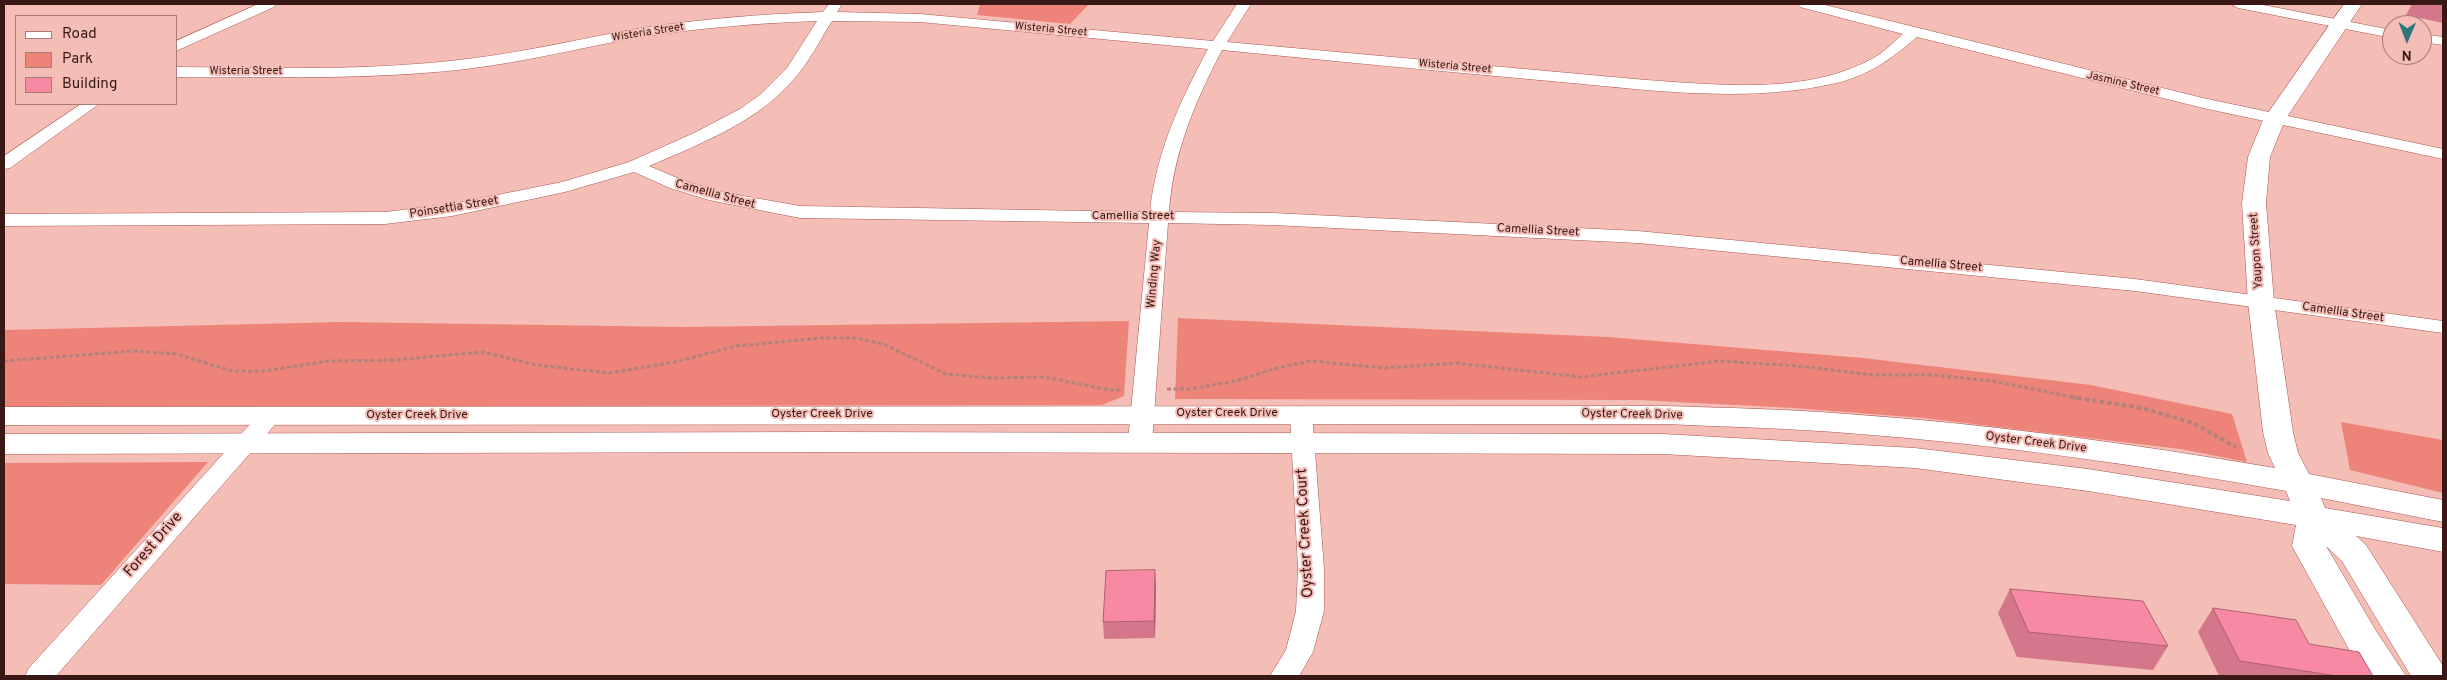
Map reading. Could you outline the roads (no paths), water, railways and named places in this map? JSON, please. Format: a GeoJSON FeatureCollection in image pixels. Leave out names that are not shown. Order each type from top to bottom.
{"type":"FeatureCollection","features":[{"type":"Feature","properties":{"kind":"main road","name":"Yaupon Street"},"geometry":{"type":"LineString","coordinates":[[2353,4],[2274,120],[2259,157],[2254,203],[2261,302],[2278,432],[2283,453],[2297,482],[2312,531],[2354,553],[2430,676]]}},
{"type":"Feature","properties":{"kind":"main road","name":"Oyster Creek Drive"},"geometry":{"type":"LineString","coordinates":[[1301,428],[1666,415],[1870,425],[2020,440],[2190,464],[2297,482],[2443,511]]}},
{"type":"Feature","properties":{"kind":"main road","name":"Oyster Creek Drive"},"geometry":{"type":"LineString","coordinates":[[4,416],[1142,416],[1301,428],[1663,444],[1915,458],[2098,482],[2312,531],[2443,540]]}},
{"type":"Feature","properties":{"kind":"main road","name":"Oyster Creek Drive"},"geometry":{"type":"LineString","coordinates":[[4,444],[245,444],[1142,416]]}},
{"type":"Feature","properties":{"kind":"main road"},"geometry":{"type":"LineString","coordinates":[[2312,531],[2363,642],[2388,676]]}},
{"type":"Feature","properties":{"kind":"street"},"geometry":{"type":"LineString","coordinates":[[178,46],[269,4]]}},
{"type":"Feature","properties":{"kind":"street","name":"Winding Way"},"geometry":{"type":"LineString","coordinates":[[1142,416],[1162,182],[1176,133],[1193,91],[1217,46],[1244,4]]}},
{"type":"Feature","properties":{"kind":"street","name":"Jasmine Street"},"geometry":{"type":"LineString","coordinates":[[1805,4],[2102,80],[2274,120],[2443,154]]}},
{"type":"Feature","properties":{"kind":"street"},"geometry":{"type":"LineString","coordinates":[[2238,4],[2382,32]]}},
{"type":"Feature","properties":{"kind":"street","name":"Wisteria Street"},"geometry":{"type":"LineString","coordinates":[[178,72],[346,72],[425,68],[508,58],[667,29],[832,10],[1646,84],[1748,89],[1814,82],[1866,68],[1885,57],[1914,32]]}},
{"type":"Feature","properties":{"kind":"street","name":"Poinsettia Street"},"geometry":{"type":"LineString","coordinates":[[4,220],[385,218],[452,210],[565,187],[635,166],[700,137],[746,112],[767,97],[793,71],[832,10]]}},
{"type":"Feature","properties":{"kind":"street"},"geometry":{"type":"LineString","coordinates":[[4,164],[90,105]]}},
{"type":"Feature","properties":{"kind":"street","name":"Camellia Street"},"geometry":{"type":"LineString","coordinates":[[635,166],[673,184],[699,193],[750,206],[800,212],[880,215],[1273,218],[1638,237],[2028,273],[2443,327]]}},
{"type":"Feature","properties":{"kind":"street","name":"Forest Drive"},"geometry":{"type":"LineString","coordinates":[[39,676],[270,416]]}},
{"type":"Feature","properties":{"kind":"street","name":"Oyster Creek Court"},"geometry":{"type":"LineString","coordinates":[[1284,676],[1299,652],[1310,611],[1311,568],[1301,428]]}}]}
